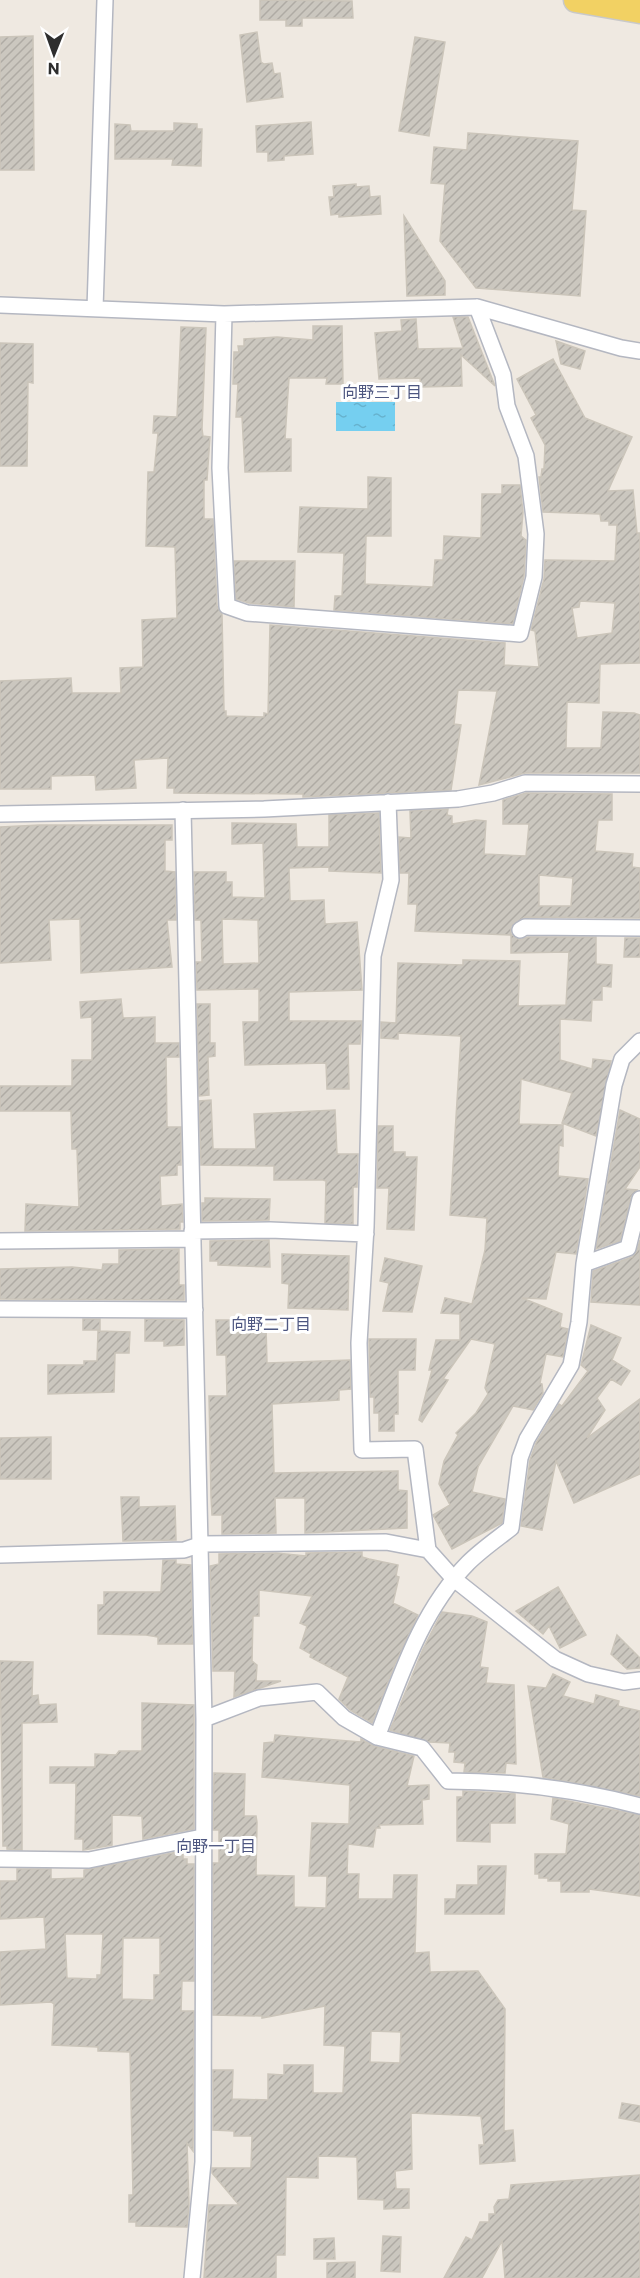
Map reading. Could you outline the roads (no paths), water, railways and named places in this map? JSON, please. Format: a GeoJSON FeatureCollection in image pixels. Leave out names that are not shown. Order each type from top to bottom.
{"type":"FeatureCollection","features":[{"type":"Feature","properties":{"kind":"main road"},"geometry":{"type":"LineString","coordinates":[[576,0],[640,11]]}},
{"type":"Feature","properties":{"kind":"street"},"geometry":{"type":"LineString","coordinates":[[95,309],[105,0]]}},
{"type":"Feature","properties":{"kind":"street"},"geometry":{"type":"LineString","coordinates":[[0,305],[224,314],[477,307],[621,348],[640,351]]}},
{"type":"Feature","properties":{"kind":"street"},"geometry":{"type":"LineString","coordinates":[[224,314],[220,468],[227,606],[247,613],[520,634],[534,577],[536,534],[528,467],[507,406],[503,375],[477,307]]}},
{"type":"Feature","properties":{"kind":"street"},"geometry":{"type":"LineString","coordinates":[[0,814],[183,810],[458,799],[493,793],[525,783],[640,783]]}},
{"type":"Feature","properties":{"kind":"street"},"geometry":{"type":"LineString","coordinates":[[388,802],[391,880],[373,956],[366,1234],[359,1342],[362,1450],[415,1449],[428,1550],[454,1579],[555,1659],[588,1674],[624,1683],[640,1680]]}},
{"type":"Feature","properties":{"kind":"street"},"geometry":{"type":"LineString","coordinates":[[183,810],[192,1235],[202,1544],[204,1719],[203,2162],[192,2278]]}},
{"type":"Feature","properties":{"kind":"street"},"geometry":{"type":"LineString","coordinates":[[520,930],[525,927],[640,928]]}},
{"type":"Feature","properties":{"kind":"street"},"geometry":{"type":"LineString","coordinates":[[377,1737],[414,1643],[454,1579],[470,1562],[511,1528],[520,1458],[527,1439],[571,1365],[579,1322],[584,1264],[614,1084],[622,1059],[640,1041]]}},
{"type":"Feature","properties":{"kind":"street"},"geometry":{"type":"LineString","coordinates":[[584,1264],[628,1248],[640,1199]]}},
{"type":"Feature","properties":{"kind":"street"},"geometry":{"type":"LineString","coordinates":[[0,1241],[192,1235],[270,1230],[366,1234]]}},
{"type":"Feature","properties":{"kind":"street"},"geometry":{"type":"LineString","coordinates":[[0,1309],[195,1310]]}},
{"type":"Feature","properties":{"kind":"street"},"geometry":{"type":"LineString","coordinates":[[0,1555],[184,1550],[202,1544],[386,1542],[428,1550]]}},
{"type":"Feature","properties":{"kind":"street"},"geometry":{"type":"LineString","coordinates":[[204,1719],[259,1698],[317,1692],[344,1718],[377,1737],[422,1748],[448,1781],[506,1782],[587,1792],[640,1806]]}},
{"type":"Feature","properties":{"kind":"street"},"geometry":{"type":"LineString","coordinates":[[0,1859],[89,1860],[202,1837]]}},
{"type":"Feature","properties":{"kind":"water"},"geometry":{"type":"Polygon","coordinates":[[[336,402],[395,402],[395,431],[336,431],[336,402]]]}},
{"type":"Feature","properties":{"kind":"district","name":"向野三丁目"},"geometry":{"type":"Point","coordinates":[382,391]}},
{"type":"Feature","properties":{"kind":"district","name":"向野二丁目"},"geometry":{"type":"Point","coordinates":[271,1323]}},
{"type":"Feature","properties":{"kind":"district","name":"向野一丁目"},"geometry":{"type":"Point","coordinates":[216,1845]}}]}
